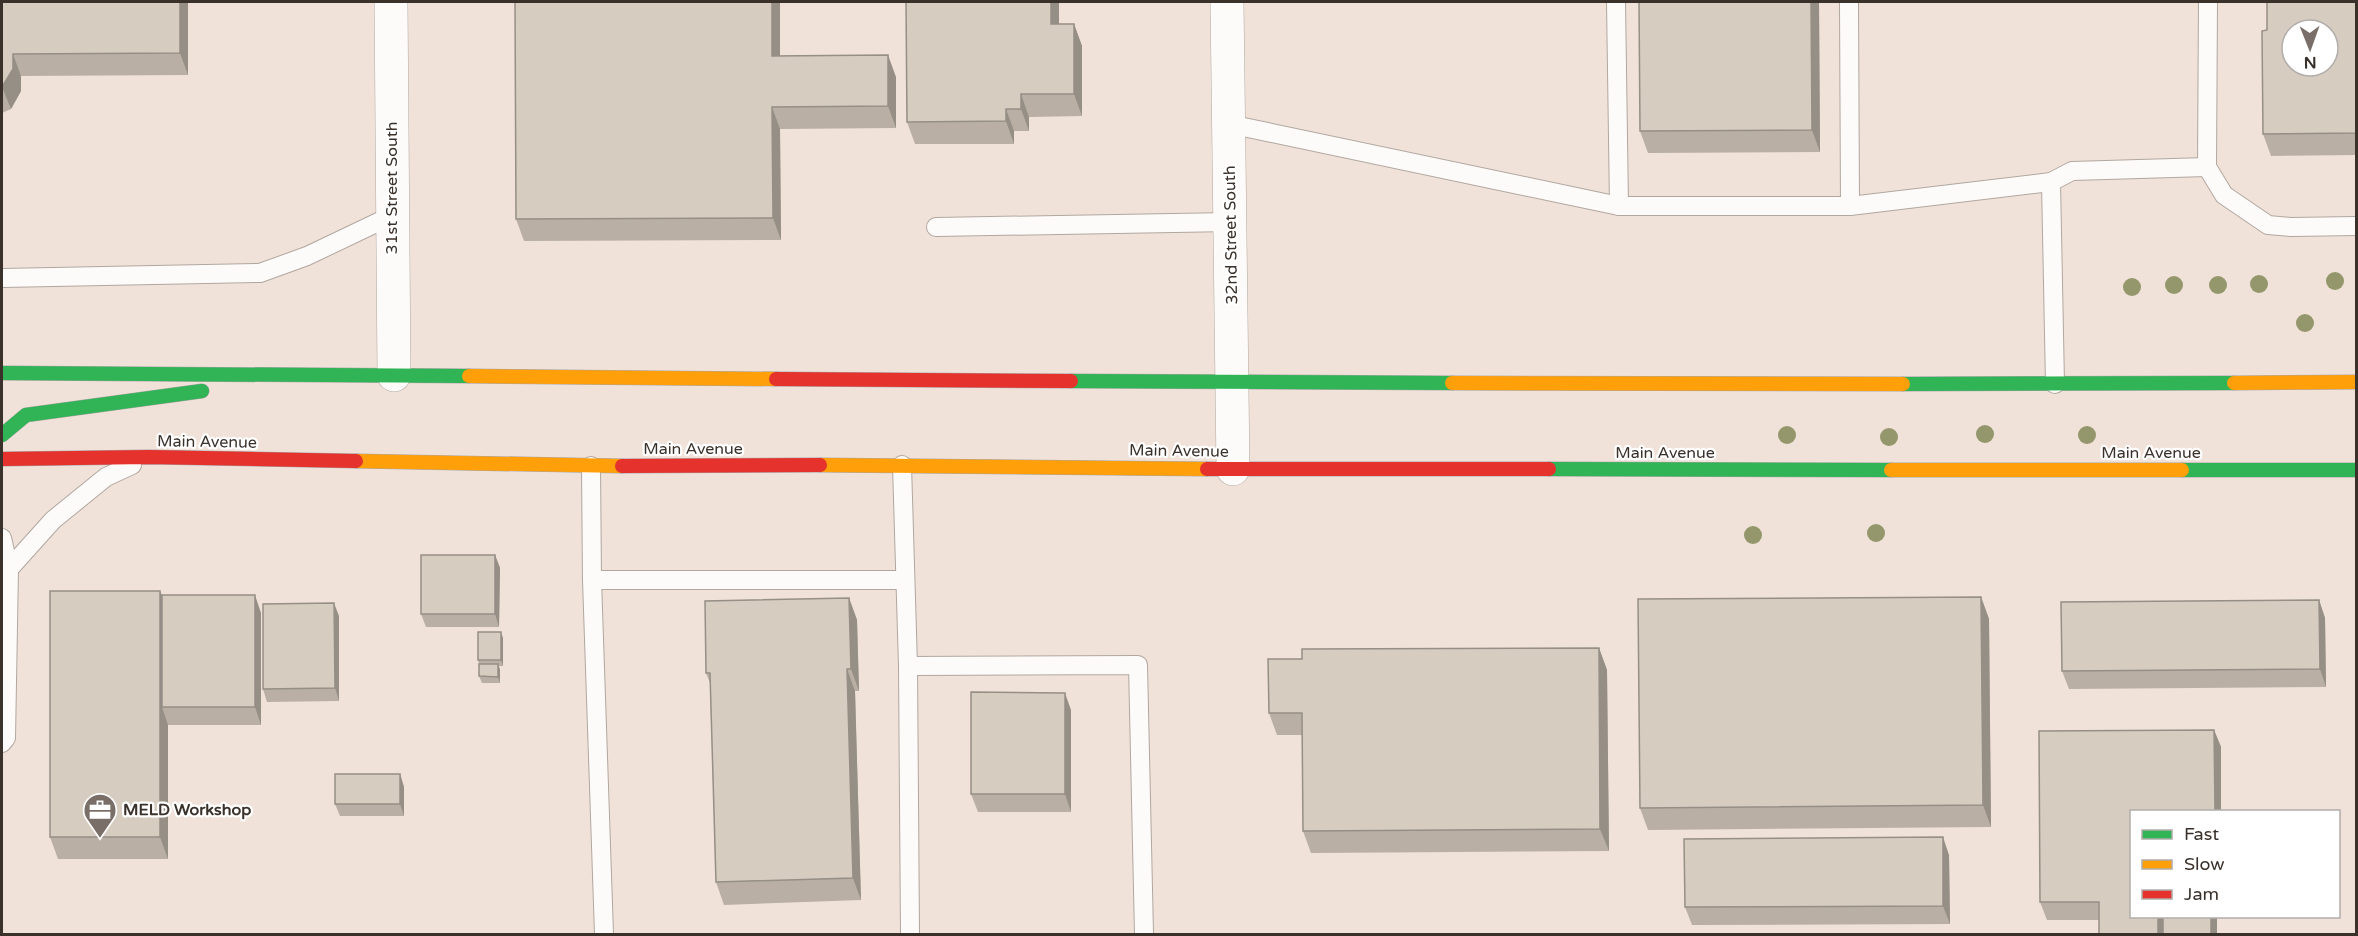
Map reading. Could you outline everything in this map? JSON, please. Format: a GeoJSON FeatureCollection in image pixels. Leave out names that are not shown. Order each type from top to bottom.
{"type":"FeatureCollection","features":[{"type":"Feature","properties":{"kind":"main road"},"geometry":{"type":"LineString","coordinates":[[2,373],[1233,383],[2356,382]]}},
{"type":"Feature","properties":{"kind":"main road"},"geometry":{"type":"LineString","coordinates":[[2,435],[26,415],[322,375]]}},
{"type":"Feature","properties":{"kind":"main road","name":"Main Avenue"},"geometry":{"type":"LineString","coordinates":[[2,459],[149,457],[591,466],[902,465],[1233,469],[2356,470]]}},
{"type":"Feature","properties":{"kind":"street","name":"31st Street South"},"geometry":{"type":"LineString","coordinates":[[391,2],[394,375]]}},
{"type":"Feature","properties":{"kind":"street","name":"32nd Street South"},"geometry":{"type":"LineString","coordinates":[[1227,2],[1233,469]]}},
{"type":"Feature","properties":{"kind":"lane"},"geometry":{"type":"LineString","coordinates":[[1616,2],[1618,206]]}},
{"type":"Feature","properties":{"kind":"lane"},"geometry":{"type":"LineString","coordinates":[[1849,2],[1850,206]]}},
{"type":"Feature","properties":{"kind":"lane"},"geometry":{"type":"LineString","coordinates":[[2208,2],[2207,167],[2224,195],[2268,225],[2356,226]]}},
{"type":"Feature","properties":{"kind":"lane"},"geometry":{"type":"LineString","coordinates":[[1228,124],[1618,206],[1850,206],[2051,182],[2073,171],[2207,167]]}},
{"type":"Feature","properties":{"kind":"lane"},"geometry":{"type":"LineString","coordinates":[[2051,182],[2055,384]]}},
{"type":"Feature","properties":{"kind":"lane"},"geometry":{"type":"LineString","coordinates":[[2,278],[260,273],[307,256],[393,215]]}},
{"type":"Feature","properties":{"kind":"lane"},"geometry":{"type":"LineString","coordinates":[[936,227],[1231,222]]}},
{"type":"Feature","properties":{"kind":"lane"},"geometry":{"type":"LineString","coordinates":[[9,570],[53,520],[106,477],[149,457]]}},
{"type":"Feature","properties":{"kind":"lane"},"geometry":{"type":"LineString","coordinates":[[902,465],[908,666],[910,934]]}},
{"type":"Feature","properties":{"kind":"lane"},"geometry":{"type":"LineString","coordinates":[[591,466],[592,580],[604,934]]}},
{"type":"Feature","properties":{"kind":"lane"},"geometry":{"type":"LineString","coordinates":[[2,538],[9,570],[6,738],[2,742]]}},
{"type":"Feature","properties":{"kind":"lane"},"geometry":{"type":"LineString","coordinates":[[592,580],[905,580]]}},
{"type":"Feature","properties":{"kind":"lane"},"geometry":{"type":"LineString","coordinates":[[908,666],[1138,665],[1144,934]]}},
{"type":"Feature","properties":{"kind":"building"},"geometry":{"type":"Polygon","coordinates":[[[2,2],[180,2],[180,53],[13,54],[13,69],[2,87],[2,2]]]}},
{"type":"Feature","properties":{"kind":"building"},"geometry":{"type":"Polygon","coordinates":[[[515,2],[772,2],[772,56],[888,55],[888,106],[772,107],[773,218],[516,219],[515,2]]]}},
{"type":"Feature","properties":{"kind":"building"},"geometry":{"type":"Polygon","coordinates":[[[906,2],[1051,2],[1051,24],[1074,24],[1074,94],[1021,94],[1021,109],[1006,109],[1006,121],[907,122],[906,2]]]}},
{"type":"Feature","properties":{"kind":"building"},"geometry":{"type":"Polygon","coordinates":[[[1639,2],[1811,2],[1812,130],[1640,131],[1639,2]]]}},
{"type":"Feature","properties":{"kind":"building"},"geometry":{"type":"Polygon","coordinates":[[[2267,2],[2356,2],[2356,133],[2263,134],[2262,31],[2267,30],[2267,2]]]}},
{"type":"Feature","properties":{"kind":"building"},"geometry":{"type":"Polygon","coordinates":[[[421,555],[495,555],[495,614],[421,614],[421,555]]]}},
{"type":"Feature","properties":{"kind":"building"},"geometry":{"type":"Polygon","coordinates":[[[50,591],[160,591],[160,837],[50,837],[50,591]]]}},
{"type":"Feature","properties":{"kind":"building"},"geometry":{"type":"Polygon","coordinates":[[[162,595],[255,595],[255,707],[162,707],[162,595]]]}},
{"type":"Feature","properties":{"kind":"building"},"geometry":{"type":"Polygon","coordinates":[[[1981,597],[1983,805],[1640,808],[1638,599],[1981,597]]]}},
{"type":"Feature","properties":{"kind":"building"},"geometry":{"type":"Polygon","coordinates":[[[849,598],[851,669],[847,669],[853,878],[716,882],[710,673],[706,673],[705,601],[849,598]]]}},
{"type":"Feature","properties":{"kind":"building"},"geometry":{"type":"Polygon","coordinates":[[[2319,600],[2320,669],[2062,671],[2061,602],[2319,600]]]}},
{"type":"Feature","properties":{"kind":"building"},"geometry":{"type":"Polygon","coordinates":[[[334,603],[335,688],[263,689],[263,604],[334,603]]]}},
{"type":"Feature","properties":{"kind":"building"},"geometry":{"type":"Polygon","coordinates":[[[478,632],[501,632],[501,660],[478,660],[478,632]]]}},
{"type":"Feature","properties":{"kind":"building"},"geometry":{"type":"Polygon","coordinates":[[[1599,648],[1600,829],[1303,831],[1302,713],[1269,713],[1268,659],[1302,659],[1302,649],[1599,648]]]}},
{"type":"Feature","properties":{"kind":"building"},"geometry":{"type":"Polygon","coordinates":[[[479,664],[498,664],[498,677],[479,676],[479,664]]]}},
{"type":"Feature","properties":{"kind":"building"},"geometry":{"type":"Polygon","coordinates":[[[971,692],[1065,693],[1065,794],[971,794],[971,692]]]}},
{"type":"Feature","properties":{"kind":"building"},"geometry":{"type":"Polygon","coordinates":[[[2214,730],[2215,810],[2130,810],[2130,918],[2158,918],[2158,934],[2099,934],[2099,902],[2040,902],[2039,731],[2214,730]]]}},
{"type":"Feature","properties":{"kind":"building"},"geometry":{"type":"Polygon","coordinates":[[[335,774],[400,774],[400,804],[335,804],[335,774]]]}},
{"type":"Feature","properties":{"kind":"building"},"geometry":{"type":"Polygon","coordinates":[[[1943,837],[1943,906],[1685,907],[1684,839],[1943,837]]]}},
{"type":"Feature","properties":{"kind":"building"},"geometry":{"type":"Polygon","coordinates":[[[2163,918],[2211,918],[2211,934],[2163,934],[2163,918]]]}},
{"type":"Feature","properties":{"kind":"traffic: fast"},"geometry":{"type":"LineString","coordinates":[[2,373],[469,376]]}},
{"type":"Feature","properties":{"kind":"traffic: fast"},"geometry":{"type":"LineString","coordinates":[[1071,381],[1452,383]]}},
{"type":"Feature","properties":{"kind":"traffic: fast"},"geometry":{"type":"LineString","coordinates":[[1903,384],[2234,383]]}},
{"type":"Feature","properties":{"kind":"traffic: fast"},"geometry":{"type":"LineString","coordinates":[[2,435],[26,415],[202,391]]}},
{"type":"Feature","properties":{"kind":"traffic: fast"},"geometry":{"type":"LineString","coordinates":[[1549,469],[1891,470]]}},
{"type":"Feature","properties":{"kind":"traffic: fast"},"geometry":{"type":"LineString","coordinates":[[2182,470],[2356,470]]}},
{"type":"Feature","properties":{"kind":"traffic: slow"},"geometry":{"type":"LineString","coordinates":[[469,376],[776,379]]}},
{"type":"Feature","properties":{"kind":"traffic: slow"},"geometry":{"type":"LineString","coordinates":[[2234,383],[2356,382]]}},
{"type":"Feature","properties":{"kind":"traffic: slow"},"geometry":{"type":"LineString","coordinates":[[1452,383],[1903,384]]}},
{"type":"Feature","properties":{"kind":"traffic: slow"},"geometry":{"type":"LineString","coordinates":[[356,461],[622,466]]}},
{"type":"Feature","properties":{"kind":"traffic: slow"},"geometry":{"type":"LineString","coordinates":[[820,465],[1207,469]]}},
{"type":"Feature","properties":{"kind":"traffic: slow"},"geometry":{"type":"LineString","coordinates":[[1891,470],[2182,470]]}},
{"type":"Feature","properties":{"kind":"traffic: jam"},"geometry":{"type":"LineString","coordinates":[[776,379],[1071,381]]}},
{"type":"Feature","properties":{"kind":"traffic: jam"},"geometry":{"type":"LineString","coordinates":[[2,459],[149,457],[356,461]]}},
{"type":"Feature","properties":{"kind":"traffic: jam"},"geometry":{"type":"LineString","coordinates":[[622,466],[820,465]]}},
{"type":"Feature","properties":{"kind":"traffic: jam"},"geometry":{"type":"LineString","coordinates":[[1207,469],[1549,469]]}},
{"type":"Feature","properties":{"kind":"place","name":"MELD Workshop"},"geometry":{"type":"Point","coordinates":[100,839]}}]}
